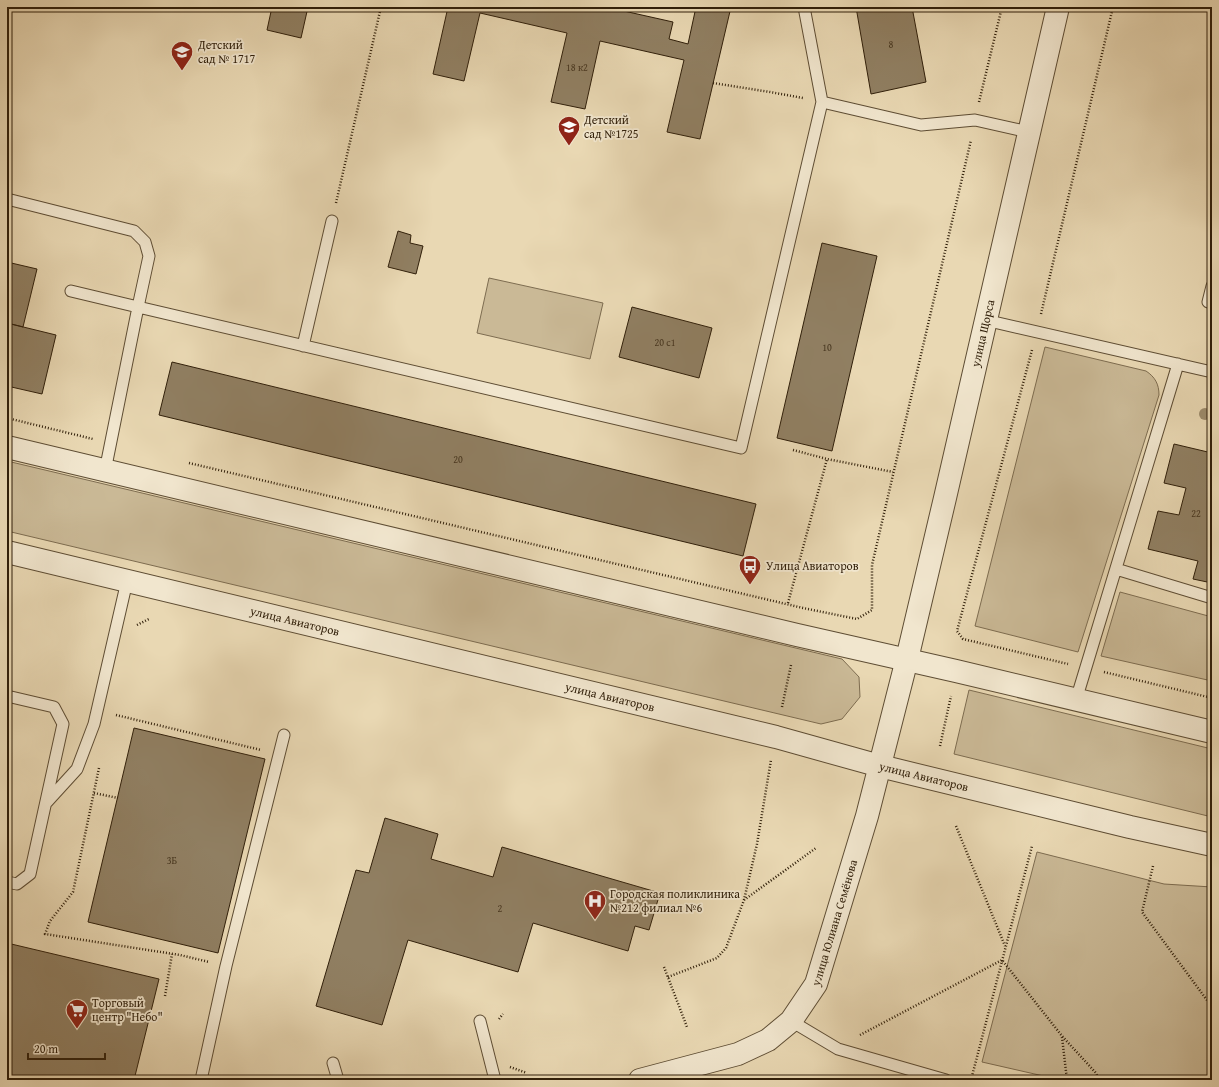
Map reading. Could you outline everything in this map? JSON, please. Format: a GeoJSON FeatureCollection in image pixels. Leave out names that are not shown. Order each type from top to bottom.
{"type":"FeatureCollection","features":[{"type":"Feature","properties":{"kind":"street","name":"улица Щорса"},"geometry":{"type":"LineString","coordinates":[[906,659],[1058,7]]}},
{"type":"Feature","properties":{"kind":"street"},"geometry":{"type":"LineString","coordinates":[[7,447],[1212,732]]}},
{"type":"Feature","properties":{"kind":"street","name":"улица Авиаторов"},"geometry":{"type":"LineString","coordinates":[[7,552],[776,737],[880,766],[1130,827],[1212,845]]}},
{"type":"Feature","properties":{"kind":"street","name":"улица Юлиана Семёнова"},"geometry":{"type":"LineString","coordinates":[[641,1080],[738,1054],[768,1040],[792,1022],[816,984],[867,816],[906,659]]}},
{"type":"Feature","properties":{"kind":"lane"},"geometry":{"type":"LineString","coordinates":[[71,291],[741,448],[822,102],[804,7]]}},
{"type":"Feature","properties":{"kind":"lane"},"geometry":{"type":"LineString","coordinates":[[822,102],[921,125],[975,120],[1029,132]]}},
{"type":"Feature","properties":{"kind":"lane"},"geometry":{"type":"LineString","coordinates":[[7,199],[134,231],[145,242],[150,256],[138,307],[105,470]]}},
{"type":"Feature","properties":{"kind":"lane"},"geometry":{"type":"LineString","coordinates":[[303,346],[332,221]]}},
{"type":"Feature","properties":{"kind":"lane"},"geometry":{"type":"LineString","coordinates":[[1208,302],[1212,286]]}},
{"type":"Feature","properties":{"kind":"lane"},"geometry":{"type":"LineString","coordinates":[[985,320],[1212,372]]}},
{"type":"Feature","properties":{"kind":"lane"},"geometry":{"type":"LineString","coordinates":[[1076,700],[1178,364]]}},
{"type":"Feature","properties":{"kind":"lane"},"geometry":{"type":"LineString","coordinates":[[1116,570],[1212,598]]}},
{"type":"Feature","properties":{"kind":"lane"},"geometry":{"type":"LineString","coordinates":[[46,803],[77,769],[94,724],[127,581]]}},
{"type":"Feature","properties":{"kind":"lane"},"geometry":{"type":"LineString","coordinates":[[7,696],[54,707],[62,724],[30,874],[17,884],[7,882]]}},
{"type":"Feature","properties":{"kind":"lane"},"geometry":{"type":"LineString","coordinates":[[201,1080],[226,966],[284,735]]}},
{"type":"Feature","properties":{"kind":"lane"},"geometry":{"type":"LineString","coordinates":[[480,1021],[495,1080]]}},
{"type":"Feature","properties":{"kind":"lane"},"geometry":{"type":"LineString","coordinates":[[792,1022],[838,1049],[946,1080]]}},
{"type":"Feature","properties":{"kind":"lane"},"geometry":{"type":"LineString","coordinates":[[333,1064],[338,1080]]}},
{"type":"Feature","properties":{"kind":"path"},"geometry":{"type":"LineString","coordinates":[[332,221],[381,7]]}},
{"type":"Feature","properties":{"kind":"path"},"geometry":{"type":"LineString","coordinates":[[183,462],[788,603],[803,608],[857,619],[872,610],[872,565],[1002,7]]}},
{"type":"Feature","properties":{"kind":"path"},"geometry":{"type":"LineString","coordinates":[[713,83],[822,102]]}},
{"type":"Feature","properties":{"kind":"path"},"geometry":{"type":"LineString","coordinates":[[7,418],[111,444]]}},
{"type":"Feature","properties":{"kind":"path"},"geometry":{"type":"LineString","coordinates":[[793,450],[827,459],[894,472]]}},
{"type":"Feature","properties":{"kind":"path"},"geometry":{"type":"LineString","coordinates":[[788,603],[827,459]]}},
{"type":"Feature","properties":{"kind":"path"},"geometry":{"type":"LineString","coordinates":[[782,707],[791,665]]}},
{"type":"Feature","properties":{"kind":"path"},"geometry":{"type":"LineString","coordinates":[[940,746],[951,696]]}},
{"type":"Feature","properties":{"kind":"path"},"geometry":{"type":"LineString","coordinates":[[111,714],[278,754]]}},
{"type":"Feature","properties":{"kind":"path"},"geometry":{"type":"LineString","coordinates":[[668,977],[717,958],[726,948],[744,900],[757,844],[771,760]]}},
{"type":"Feature","properties":{"kind":"path"},"geometry":{"type":"LineString","coordinates":[[100,764],[73,892],[50,920],[46,934],[172,954],[226,966]]}},
{"type":"Feature","properties":{"kind":"path"},"geometry":{"type":"LineString","coordinates":[[94,793],[118,798]]}},
{"type":"Feature","properties":{"kind":"path"},"geometry":{"type":"LineString","coordinates":[[956,826],[1005,948]]}},
{"type":"Feature","properties":{"kind":"path"},"geometry":{"type":"LineString","coordinates":[[971,1080],[1032,846]]}},
{"type":"Feature","properties":{"kind":"path"},"geometry":{"type":"LineString","coordinates":[[744,900],[816,848]]}},
{"type":"Feature","properties":{"kind":"path"},"geometry":{"type":"LineString","coordinates":[[1153,866],[1142,912],[1212,1007]]}},
{"type":"Feature","properties":{"kind":"path"},"geometry":{"type":"LineString","coordinates":[[165,996],[172,954]]}},
{"type":"Feature","properties":{"kind":"path"},"geometry":{"type":"LineString","coordinates":[[860,1035],[1002,960]]}},
{"type":"Feature","properties":{"kind":"path"},"geometry":{"type":"LineString","coordinates":[[1002,960],[1062,1036],[1096,1074],[1099,1080]]}},
{"type":"Feature","properties":{"kind":"path"},"geometry":{"type":"LineString","coordinates":[[664,967],[687,1027]]}},
{"type":"Feature","properties":{"kind":"path"},"geometry":{"type":"LineString","coordinates":[[1062,1036],[1067,1080]]}},
{"type":"Feature","properties":{"kind":"shaded area"},"geometry":{"type":"Polygon","coordinates":[[[489,278],[603,303],[590,359],[477,333],[489,278]]]}},
{"type":"Feature","properties":{"kind":"shaded area"},"geometry":{"type":"Polygon","coordinates":[[[1045,347],[1146,371],[1156,381],[1159,391],[1078,652],[975,626],[1045,347]]]}},
{"type":"Feature","properties":{"kind":"shaded area"},"geometry":{"type":"Polygon","coordinates":[[[7,461],[842,659],[859,677],[860,697],[842,719],[821,724],[7,531],[7,461]]]}},
{"type":"Feature","properties":{"kind":"shaded area"},"geometry":{"type":"Polygon","coordinates":[[[1120,592],[1212,617],[1212,681],[1101,656],[1120,592]]]}},
{"type":"Feature","properties":{"kind":"shaded area"},"geometry":{"type":"Polygon","coordinates":[[[969,690],[1212,749],[1212,817],[954,754],[969,690]]]}},
{"type":"Feature","properties":{"kind":"shaded area"},"geometry":{"type":"Polygon","coordinates":[[[1037,852],[1164,884],[1212,887],[1212,1080],[1061,1080],[982,1062],[1037,852]]]}},
{"type":"Feature","properties":{"kind":"building"},"geometry":{"type":"Polygon","coordinates":[[[171,7],[184,7],[183,10],[171,7]]]}},
{"type":"Feature","properties":{"kind":"building"},"geometry":{"type":"Polygon","coordinates":[[[272,7],[308,7],[301,38],[267,30],[272,7]]]}},
{"type":"Feature","properties":{"kind":"building"},"geometry":{"type":"Polygon","coordinates":[[[448,7],[606,7],[673,22],[669,39],[688,44],[696,7],[731,7],[700,139],[667,132],[684,60],[600,41],[585,109],[551,102],[567,33],[480,13],[464,81],[433,74],[448,7]]]}},
{"type":"Feature","properties":{"kind":"building"},"geometry":{"type":"Polygon","coordinates":[[[856,7],[912,7],[926,82],[871,94],[856,7]]]}},
{"type":"Feature","properties":{"kind":"building"},"geometry":{"type":"Polygon","coordinates":[[[398,231],[411,235],[410,243],[423,246],[416,274],[388,267],[398,231]]]}},
{"type":"Feature","properties":{"kind":"building"},"geometry":{"type":"Polygon","coordinates":[[[822,243],[877,256],[832,451],[777,438],[822,243]]]}},
{"type":"Feature","properties":{"kind":"building"},"geometry":{"type":"Polygon","coordinates":[[[7,262],[37,269],[23,327],[7,323],[7,262]]]}},
{"type":"Feature","properties":{"kind":"building"},"geometry":{"type":"Polygon","coordinates":[[[632,307],[712,328],[699,378],[619,357],[632,307]]]}},
{"type":"Feature","properties":{"kind":"building"},"geometry":{"type":"Polygon","coordinates":[[[7,323],[56,335],[42,394],[7,386],[7,323]]]}},
{"type":"Feature","properties":{"kind":"building"},"geometry":{"type":"Polygon","coordinates":[[[172,362],[756,504],[743,556],[159,415],[172,362]]]}},
{"type":"Feature","properties":{"kind":"building"},"geometry":{"type":"Polygon","coordinates":[[[1174,444],[1212,453],[1212,583],[1193,579],[1198,561],[1148,549],[1158,511],[1179,515],[1186,488],[1164,483],[1174,444]]]}},
{"type":"Feature","properties":{"kind":"building"},"geometry":{"type":"Polygon","coordinates":[[[134,728],[265,759],[218,953],[88,922],[134,728]]]}},
{"type":"Feature","properties":{"kind":"building"},"geometry":{"type":"Polygon","coordinates":[[[385,818],[438,834],[431,859],[493,877],[502,847],[660,893],[649,930],[635,926],[628,951],[533,923],[518,972],[408,940],[382,1025],[316,1006],[356,870],[369,873],[385,818]]]}},
{"type":"Feature","properties":{"kind":"building","name":"Торговый центр \"Небо\""},"geometry":{"type":"Polygon","coordinates":[[[7,943],[159,979],[134,1080],[7,1080],[7,943]]]}},
{"type":"Feature","properties":{"kind":"place","name":"Детский сад № 1717"},"geometry":{"type":"Point","coordinates":[182,72]}},
{"type":"Feature","properties":{"kind":"place","name":"Детский сад №1725"},"geometry":{"type":"Point","coordinates":[569,146]}},
{"type":"Feature","properties":{"kind":"place","name":"Улица Авиаторов"},"geometry":{"type":"Point","coordinates":[750,586]}},
{"type":"Feature","properties":{"kind":"place","name":"Городская поликлиника №212 филиал №6"},"geometry":{"type":"Point","coordinates":[595,920]}},
{"type":"Feature","properties":{"kind":"place","name":"Торговый центр \"Небо\""},"geometry":{"type":"Point","coordinates":[77,1030]}}]}
